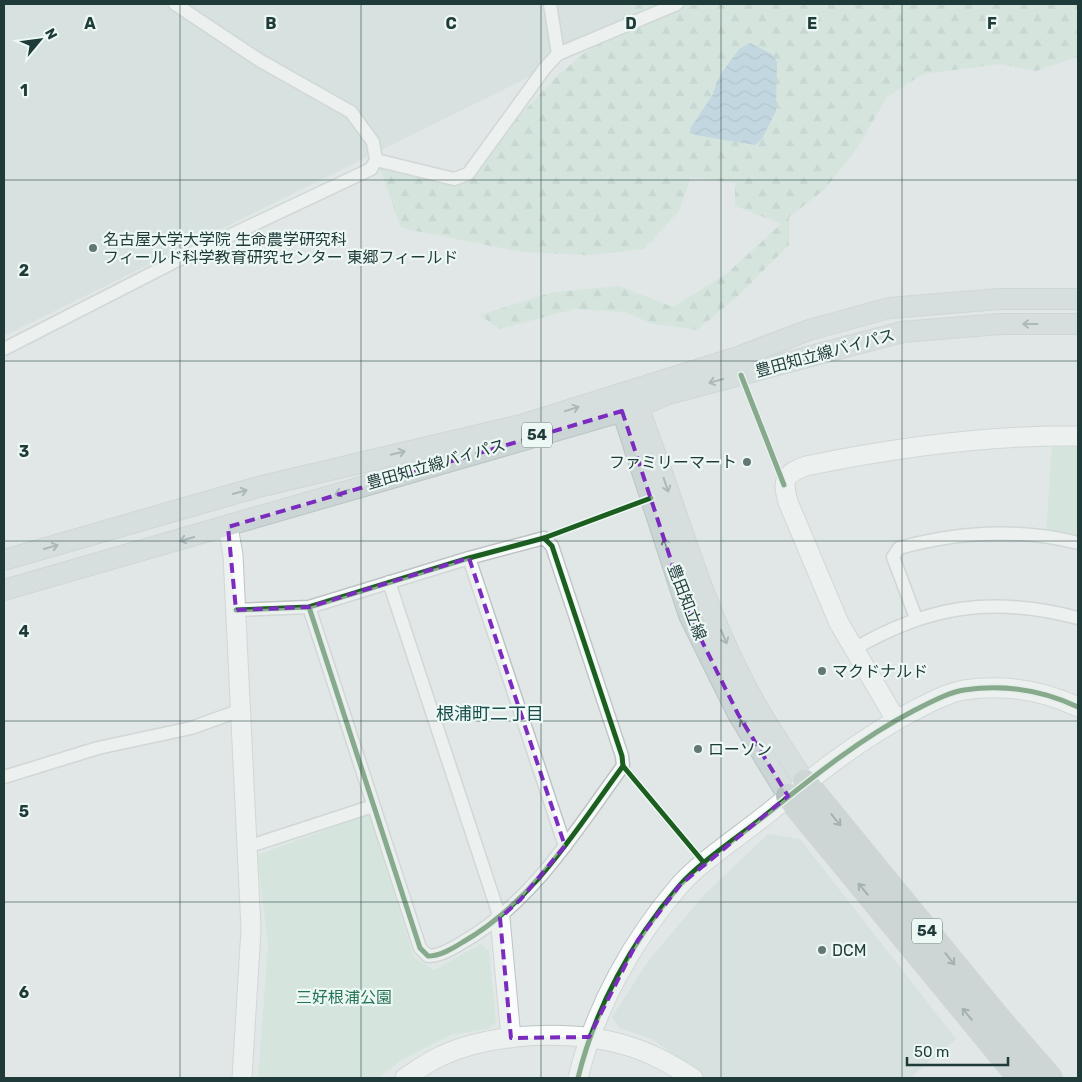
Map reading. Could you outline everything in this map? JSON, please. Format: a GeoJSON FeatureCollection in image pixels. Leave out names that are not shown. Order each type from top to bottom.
{"type":"FeatureCollection","features":[{"type":"Feature","properties":{"kind":"highway","name":"54"},"geometry":{"type":"LineString","coordinates":[[797,789],[1020,1078]]}},
{"type":"Feature","properties":{"kind":"highway","name":"54"},"geometry":{"type":"LineString","coordinates":[[797,789],[1050,1078]]}},
{"type":"Feature","properties":{"kind":"main road","name":"豊田知立線バイパス"},"geometry":{"type":"LineString","coordinates":[[4,590],[228,527],[627,400],[809,330],[889,308],[999,299],[1078,299]]}},
{"type":"Feature","properties":{"kind":"main road","name":"豊田知立線バイパス"},"geometry":{"type":"LineString","coordinates":[[4,560],[258,487],[521,425],[573,410],[675,392],[902,332],[1001,324],[1078,324]]}},
{"type":"Feature","properties":{"kind":"main road","name":"豊田知立線"},"geometry":{"type":"LineString","coordinates":[[627,400],[690,615],[738,714],[769,769],[797,789]]}},
{"type":"Feature","properties":{"kind":"street"},"geometry":{"type":"LineString","coordinates":[[4,349],[176,261],[371,170],[376,160],[373,142],[351,112],[259,60],[175,4]]}},
{"type":"Feature","properties":{"kind":"street"},"geometry":{"type":"LineString","coordinates":[[550,4],[558,54]]}},
{"type":"Feature","properties":{"kind":"street"},"geometry":{"type":"LineString","coordinates":[[376,160],[454,179],[468,174],[545,68],[558,54],[677,4]]}},
{"type":"Feature","properties":{"kind":"street"},"geometry":{"type":"LineString","coordinates":[[896,720],[854,649],[809,555],[788,502],[784,485],[791,473],[806,466],[924,444],[997,436],[1078,436]]}},
{"type":"Feature","properties":{"kind":"street"},"geometry":{"type":"LineString","coordinates":[[228,527],[236,610],[251,947],[242,1078]]}},
{"type":"Feature","properties":{"kind":"street"},"geometry":{"type":"LineString","coordinates":[[916,618],[893,557],[899,548],[953,536],[998,534],[1040,537],[1078,544]]}},
{"type":"Feature","properties":{"kind":"street"},"geometry":{"type":"LineString","coordinates":[[236,610],[309,607],[469,558],[544,538],[552,546],[622,756],[623,766],[565,846],[521,900],[483,931],[441,954],[428,956],[424,954],[309,607]]}},
{"type":"Feature","properties":{"kind":"street"},"geometry":{"type":"LineString","coordinates":[[469,558],[565,846]]}},
{"type":"Feature","properties":{"kind":"street"},"geometry":{"type":"LineString","coordinates":[[389,582],[500,918],[511,1038]]}},
{"type":"Feature","properties":{"kind":"street"},"geometry":{"type":"LineString","coordinates":[[854,649],[884,632],[916,618],[954,609],[983,606],[1042,609],[1078,618]]}},
{"type":"Feature","properties":{"kind":"street"},"geometry":{"type":"LineString","coordinates":[[578,1078],[589,1038],[608,995],[638,940],[680,885],[797,789],[896,720],[947,695],[964,690],[1010,688],[1045,694],[1078,707]]}},
{"type":"Feature","properties":{"kind":"street"},"geometry":{"type":"LineString","coordinates":[[4,776],[98,748],[191,728],[241,710]]}},
{"type":"Feature","properties":{"kind":"street"},"geometry":{"type":"LineString","coordinates":[[248,847],[374,806]]}},
{"type":"Feature","properties":{"kind":"street"},"geometry":{"type":"LineString","coordinates":[[405,1078],[425,1064],[470,1045],[511,1038],[589,1038],[628,1045],[663,1060],[693,1078]]}},
{"type":"Feature","properties":{"kind":"highlighted area"},"geometry":{"type":"Polygon","coordinates":[[[622,411],[689,615],[738,714],[788,796],[680,885],[638,940],[589,1037],[511,1038],[500,918],[521,899],[565,846],[469,558],[309,607],[236,610],[228,527],[622,411]]]}},
{"type":"Feature","properties":{"kind":"shaded area","name":"名古屋大学大学院 生命農学研究科 フィールド科学教育研究センター 東郷フィールド"},"geometry":{"type":"Polygon","coordinates":[[[4,4],[677,4],[4,336],[4,4]]]}},
{"type":"Feature","properties":{"kind":"shaded area"},"geometry":{"type":"Polygon","coordinates":[[[768,834],[800,839],[956,1039],[910,1078],[707,1078],[652,1039],[619,1028],[612,1017],[649,960],[704,895],[768,834]]]}},
{"type":"Feature","properties":{"kind":"green space"},"geometry":{"type":"Polygon","coordinates":[[[634,4],[1078,4],[1078,57],[1036,71],[1000,64],[923,74],[887,97],[856,150],[824,190],[789,217],[789,245],[738,296],[697,330],[653,324],[625,312],[575,309],[499,329],[480,315],[553,292],[619,286],[673,307],[726,274],[781,224],[735,206],[735,183],[691,177],[679,211],[644,249],[589,255],[521,252],[401,228],[379,166],[453,185],[465,179],[507,129],[560,73],[605,36],[634,4]]]}},
{"type":"Feature","properties":{"kind":"green space"},"geometry":{"type":"Polygon","coordinates":[[[1052,444],[1078,444],[1078,536],[1046,533],[1052,444]]]}},
{"type":"Feature","properties":{"kind":"green space","name":"三好根浦公園"},"geometry":{"type":"Polygon","coordinates":[[[369,814],[414,957],[434,970],[481,944],[489,951],[496,1022],[488,1029],[450,1035],[400,1061],[379,1078],[258,1078],[268,945],[257,855],[369,814]]]}},
{"type":"Feature","properties":{"kind":"water"},"geometry":{"type":"Polygon","coordinates":[[[750,43],[772,54],[777,62],[776,111],[762,139],[755,145],[695,135],[690,129],[713,94],[717,81],[739,49],[750,43]]]}},
{"type":"Feature","properties":{"kind":"cycle path"},"geometry":{"type":"LineString","coordinates":[[741,375],[784,485]]}},
{"type":"Feature","properties":{"kind":"cycle path"},"geometry":{"type":"LineString","coordinates":[[544,538],[651,498]]}},
{"type":"Feature","properties":{"kind":"cycle path"},"geometry":{"type":"LineString","coordinates":[[236,610],[309,607],[469,558],[544,538],[552,546],[622,756],[623,766],[552,863],[532,885],[488,925],[450,950],[428,956],[420,948],[309,607]]}},
{"type":"Feature","properties":{"kind":"cycle path"},"geometry":{"type":"LineString","coordinates":[[578,1078],[594,1026],[617,976],[646,929],[679,886],[709,858],[838,758],[895,721],[933,701],[958,691],[979,688],[1008,688],[1051,696],[1078,707]]}},
{"type":"Feature","properties":{"kind":"cycle path"},"geometry":{"type":"LineString","coordinates":[[623,766],[705,864]]}},
{"type":"Feature","properties":{"kind":"place","name":"名古屋大学大学院 生命農学研究科 フィールド科学教育研究センター 東郷フィールド"},"geometry":{"type":"Point","coordinates":[93,248]}},
{"type":"Feature","properties":{"kind":"place","name":"ファミリーマート"},"geometry":{"type":"Point","coordinates":[747,462]}},
{"type":"Feature","properties":{"kind":"place","name":"マクドナルド"},"geometry":{"type":"Point","coordinates":[822,671]}},
{"type":"Feature","properties":{"kind":"place","name":"ローソン"},"geometry":{"type":"Point","coordinates":[698,749]}},
{"type":"Feature","properties":{"kind":"place","name":"DCM"},"geometry":{"type":"Point","coordinates":[822,950]}},
{"type":"Feature","properties":{"kind":"district","name":"根浦町二丁目"},"geometry":{"type":"Point","coordinates":[490,714]}}]}
